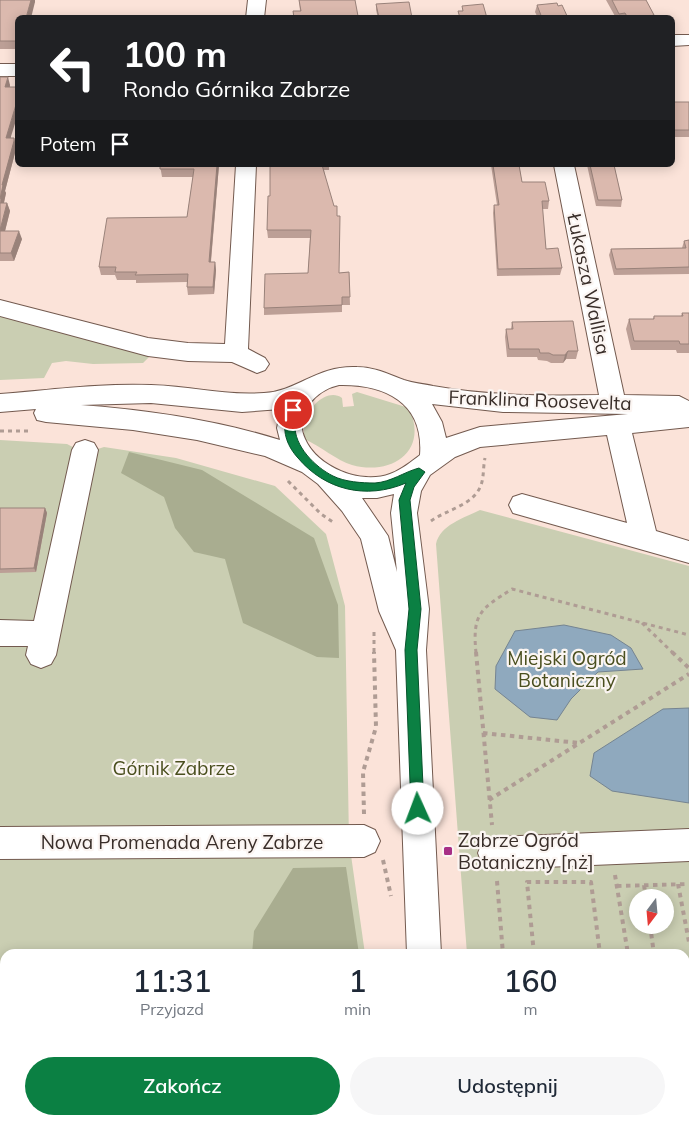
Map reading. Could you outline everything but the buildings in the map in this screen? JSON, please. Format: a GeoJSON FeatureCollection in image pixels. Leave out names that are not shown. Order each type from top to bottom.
{"type":"FeatureCollection","features":[{"type":"Feature","properties":{"kind":"street"},"geometry":{"type":"LineString","coordinates":[[255,15],[257,0]]}},
{"type":"Feature","properties":{"kind":"street"},"geometry":{"type":"LineString","coordinates":[[675,41],[689,40]]}},
{"type":"Feature","properties":{"kind":"street"},"geometry":{"type":"LineString","coordinates":[[0,70],[15,70]]}},
{"type":"Feature","properties":{"kind":"street"},"geometry":{"type":"LineString","coordinates":[[236,352],[246,167]]}},
{"type":"Feature","properties":{"kind":"street","name":"Łukasza Wallisa"},"geometry":{"type":"LineString","coordinates":[[564,167],[644,540]]}},
{"type":"Feature","properties":{"kind":"street"},"geometry":{"type":"LineString","coordinates":[[0,308],[148,347],[188,352],[236,352],[257,364]]}},
{"type":"Feature","properties":{"kind":"street"},"geometry":{"type":"LineString","coordinates":[[0,403],[76,396],[132,394],[188,396],[241,403],[265,403],[280,400],[330,378],[354,376],[368,377],[392,385],[413,398],[426,411],[434,436],[435,447],[426,466],[409,486],[404,500],[415,609],[411,650],[424,949]]}},
{"type":"Feature","properties":{"kind":"street","name":"Franklina Roosevelta"},"geometry":{"type":"LineString","coordinates":[[392,385],[431,395],[616,415],[689,418]]}},
{"type":"Feature","properties":{"kind":"street"},"geometry":{"type":"LineString","coordinates":[[308,387],[293,410],[289,425],[291,436],[296,448],[351,503],[374,536],[392,611],[411,650]]}},
{"type":"Feature","properties":{"kind":"street","name":"Franklina Roosevelta"},"geometry":{"type":"LineString","coordinates":[[426,466],[454,446],[480,437],[689,405]]}},
{"type":"Feature","properties":{"kind":"street"},"geometry":{"type":"LineString","coordinates":[[0,411],[102,416],[167,425],[280,449],[319,472],[345,484],[375,487],[390,485],[426,466]]}},
{"type":"Feature","properties":{"kind":"street"},"geometry":{"type":"LineString","coordinates":[[0,634],[43,645],[85,450]]}},
{"type":"Feature","properties":{"kind":"street"},"geometry":{"type":"LineString","coordinates":[[522,505],[689,552]]}},
{"type":"Feature","properties":{"kind":"street","name":"Nowa Promenada Areny Zabrze"},"geometry":{"type":"LineString","coordinates":[[0,842],[364,841]]}},
{"type":"Feature","properties":{"kind":"street"},"geometry":{"type":"LineString","coordinates":[[494,853],[689,845]]}},
{"type":"Feature","properties":{"kind":"path"},"geometry":{"type":"LineString","coordinates":[[406,522],[430,521],[439,514],[476,495],[481,486],[485,454]]}},
{"type":"Feature","properties":{"kind":"path"},"geometry":{"type":"LineString","coordinates":[[282,477],[298,490],[321,514],[335,523],[351,528],[367,526]]}},
{"type":"Feature","properties":{"kind":"path"},"geometry":{"type":"LineString","coordinates":[[503,949],[474,632],[482,608],[512,590],[689,635]]}},
{"type":"Feature","properties":{"kind":"path"},"geometry":{"type":"LineString","coordinates":[[641,622],[689,668]]}},
{"type":"Feature","properties":{"kind":"path"},"geometry":{"type":"LineString","coordinates":[[490,800],[689,674]]}},
{"type":"Feature","properties":{"kind":"path"},"geometry":{"type":"LineString","coordinates":[[483,733],[580,743]]}},
{"type":"Feature","properties":{"kind":"path"},"geometry":{"type":"LineString","coordinates":[[611,848],[627,949]]}},
{"type":"Feature","properties":{"kind":"path"},"geometry":{"type":"LineString","coordinates":[[534,949],[527,882],[590,882],[599,949]]}},
{"type":"Feature","properties":{"kind":"path"},"geometry":{"type":"LineString","coordinates":[[678,884],[689,942]]}},
{"type":"Feature","properties":{"kind":"path"},"geometry":{"type":"LineString","coordinates":[[617,886],[689,884]]}},
{"type":"Feature","properties":{"kind":"path"},"geometry":{"type":"LineString","coordinates":[[651,934],[653,949]]}},
{"type":"Feature","properties":{"kind":"green space"},"geometry":{"type":"Polygon","coordinates":[[[0,313],[153,353],[143,363],[93,364],[66,361],[52,363],[44,378],[0,380],[0,313]]]}},
{"type":"Feature","properties":{"kind":"green space"},"geometry":{"type":"Polygon","coordinates":[[[357,392],[409,408],[414,423],[414,437],[410,448],[403,457],[381,467],[352,465],[304,439],[305,419],[315,404],[325,397],[337,395],[342,398],[343,407],[354,406],[352,394],[357,392]]]}},
{"type":"Feature","properties":{"kind":"green space","name":"Górnik Zabrze"},"geometry":{"type":"Polygon","coordinates":[[[0,440],[67,444],[86,450],[104,447],[176,458],[275,486],[326,534],[345,606],[349,841],[364,949],[0,949],[0,440]]]}},
{"type":"Feature","properties":{"kind":"green space"},"geometry":{"type":"Polygon","coordinates":[[[129,452],[202,470],[314,538],[338,605],[339,658],[317,657],[243,623],[225,559],[194,552],[175,528],[164,497],[121,473],[129,452]]]}},
{"type":"Feature","properties":{"kind":"green space","name":"Miejski Ogród Botaniczny"},"geometry":{"type":"Polygon","coordinates":[[[480,510],[689,566],[689,949],[467,949],[436,544],[438,537],[447,527],[480,510]]]}},
{"type":"Feature","properties":{"kind":"green space"},"geometry":{"type":"Polygon","coordinates":[[[346,867],[358,949],[252,949],[254,931],[293,868],[346,867]]]}},
{"type":"Feature","properties":{"kind":"water"},"geometry":{"type":"Polygon","coordinates":[[[564,625],[611,635],[631,648],[643,669],[598,672],[571,699],[557,720],[530,717],[495,689],[496,666],[515,631],[564,625]]]}},
{"type":"Feature","properties":{"kind":"water"},"geometry":{"type":"Polygon","coordinates":[[[689,708],[689,803],[612,791],[590,776],[594,753],[663,709],[689,708]]]}},
{"type":"Feature","properties":{"kind":"place","name":"Zabrze Ogród Botaniczny [nż]"},"geometry":{"type":"Point","coordinates":[448,851]}},
{"type":"Feature","properties":{"kind":"route"},"geometry":{"type":"LineString","coordinates":[[293,410],[289,425],[296,448],[310,465],[328,479],[361,487],[375,487],[390,485],[419,472],[409,486],[404,500],[415,609],[411,650],[418,809]]}}]}
